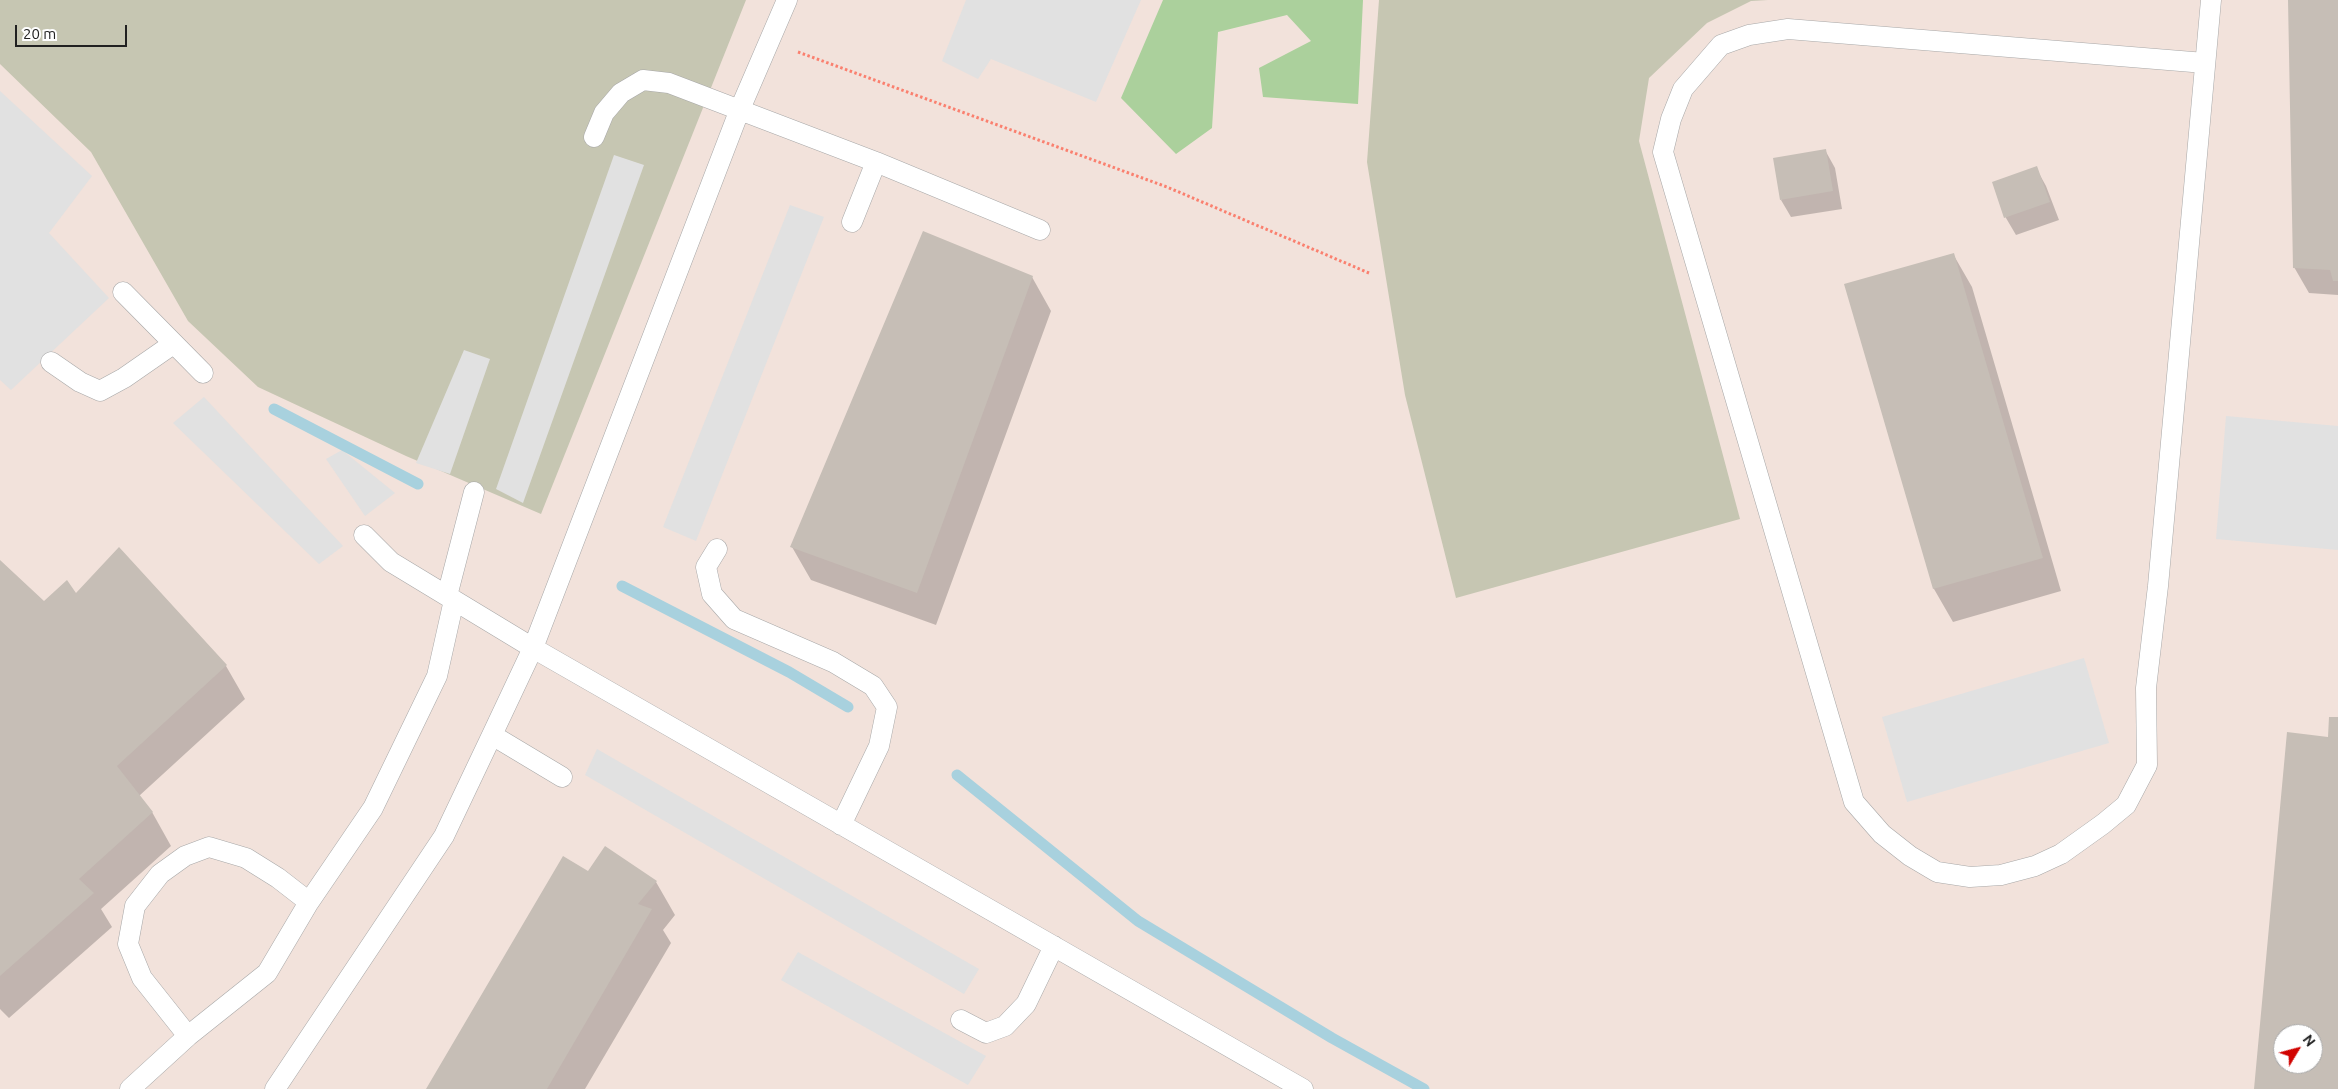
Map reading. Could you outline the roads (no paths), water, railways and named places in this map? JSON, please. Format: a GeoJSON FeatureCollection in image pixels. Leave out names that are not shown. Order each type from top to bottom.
{"type":"FeatureCollection","features":[{"type":"Feature","properties":{"kind":"lane"},"geometry":{"type":"LineString","coordinates":[[275,1089],[444,836],[533,648],[740,109],[787,0]]}},
{"type":"Feature","properties":{"kind":"lane"},"geometry":{"type":"LineString","coordinates":[[2205,63],[1788,29],[1749,35],[1721,45],[1683,89],[1671,119],[1662,152],[1854,802],[1882,834],[1910,856],[1937,872],[1970,876],[2001,875],[2035,866],[2061,854],[2104,824],[2126,805],[2147,765],[2146,688],[2159,576],[2211,0]]}},
{"type":"Feature","properties":{"kind":"lane"},"geometry":{"type":"LineString","coordinates":[[594,137],[604,113],[620,92],[643,80],[669,83],[876,162],[1040,230]]}},
{"type":"Feature","properties":{"kind":"lane"},"geometry":{"type":"LineString","coordinates":[[852,222],[876,162]]}},
{"type":"Feature","properties":{"kind":"lane"},"geometry":{"type":"LineString","coordinates":[[123,292],[203,373]]}},
{"type":"Feature","properties":{"kind":"lane"},"geometry":{"type":"LineString","coordinates":[[51,362],[80,382],[100,391],[124,378],[173,344]]}},
{"type":"Feature","properties":{"kind":"lane"},"geometry":{"type":"LineString","coordinates":[[130,1089],[188,1036],[266,973],[309,902],[373,808],[437,676],[451,598],[474,492]]}},
{"type":"Feature","properties":{"kind":"lane"},"geometry":{"type":"LineString","coordinates":[[364,535],[391,562],[533,648],[1303,1089]]}},
{"type":"Feature","properties":{"kind":"lane"},"geometry":{"type":"LineString","coordinates":[[717,549],[706,567],[712,594],[734,619],[832,662],[873,686],[887,707],[879,746],[841,824]]}},
{"type":"Feature","properties":{"kind":"lane"},"geometry":{"type":"LineString","coordinates":[[492,735],[562,777]]}},
{"type":"Feature","properties":{"kind":"lane"},"geometry":{"type":"LineString","coordinates":[[188,1036],[142,978],[128,944],[135,906],[160,874],[184,856],[209,847],[246,858],[278,878],[309,902]]}},
{"type":"Feature","properties":{"kind":"lane"},"geometry":{"type":"LineString","coordinates":[[961,1020],[986,1033],[1005,1026],[1026,1004],[1054,946]]}},
{"type":"Feature","properties":{"kind":"waterway"},"geometry":{"type":"LineString","coordinates":[[274,409],[418,484]]}},
{"type":"Feature","properties":{"kind":"waterway"},"geometry":{"type":"LineString","coordinates":[[622,586],[789,672],[848,707]]}},
{"type":"Feature","properties":{"kind":"waterway"},"geometry":{"type":"LineString","coordinates":[[957,775],[1138,921],[1332,1038],[1424,1089]]}}]}
